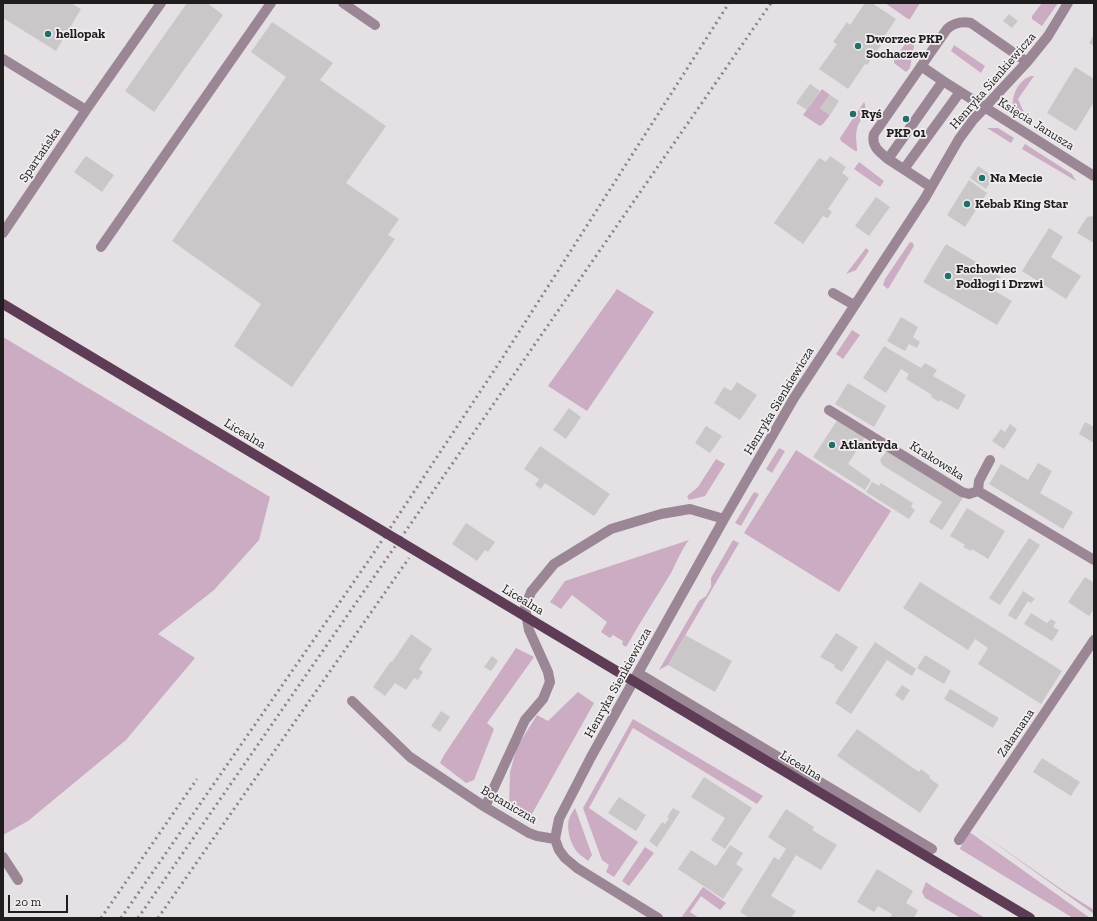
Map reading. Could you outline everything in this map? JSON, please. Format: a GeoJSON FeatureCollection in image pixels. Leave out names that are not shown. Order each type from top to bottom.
{"type":"FeatureCollection","features":[{"type":"Feature","properties":{"kind":"main road","name":"Licealna"},"geometry":{"type":"LineString","coordinates":[[3,304],[1030,918]]}},
{"type":"Feature","properties":{"kind":"street","name":"Spartańska"},"geometry":{"type":"LineString","coordinates":[[3,233],[86,110],[161,3]]}},
{"type":"Feature","properties":{"kind":"street"},"geometry":{"type":"LineString","coordinates":[[101,247],[271,3]]}},
{"type":"Feature","properties":{"kind":"street"},"geometry":{"type":"LineString","coordinates":[[343,3],[375,25]]}},
{"type":"Feature","properties":{"kind":"street","name":"Henryka Sienkiewicza"},"geometry":{"type":"LineString","coordinates":[[555,839],[559,818],[591,757],[724,519],[794,398],[910,222],[959,140],[973,120],[1027,62],[1048,36],[1068,3]]}},
{"type":"Feature","properties":{"kind":"street"},"geometry":{"type":"LineString","coordinates":[[931,187],[879,152],[874,145],[873,139],[874,134],[947,29],[953,24],[965,22],[978,27],[1027,62]]}},
{"type":"Feature","properties":{"kind":"street"},"geometry":{"type":"LineString","coordinates":[[3,60],[86,110]]}},
{"type":"Feature","properties":{"kind":"street","name":"Księcia Janusza"},"geometry":{"type":"LineString","coordinates":[[920,66],[984,108],[1094,176]]}},
{"type":"Feature","properties":{"kind":"street"},"geometry":{"type":"LineString","coordinates":[[888,159],[943,81]]}},
{"type":"Feature","properties":{"kind":"street"},"geometry":{"type":"LineString","coordinates":[[904,169],[960,92]]}},
{"type":"Feature","properties":{"kind":"street"},"geometry":{"type":"LineString","coordinates":[[833,292],[854,305]]}},
{"type":"Feature","properties":{"kind":"street","name":"Krakowska"},"geometry":{"type":"LineString","coordinates":[[829,410],[962,492],[968,494],[978,490]]}},
{"type":"Feature","properties":{"kind":"street"},"geometry":{"type":"LineString","coordinates":[[990,460],[979,480],[978,490],[1094,560]]}},
{"type":"Feature","properties":{"kind":"street"},"geometry":{"type":"LineString","coordinates":[[485,807],[525,720],[543,699],[550,682],[548,672],[529,630],[525,608],[531,592],[554,564],[612,529],[661,514],[690,509],[724,519]]}},
{"type":"Feature","properties":{"kind":"street","name":"Załamana"},"geometry":{"type":"LineString","coordinates":[[959,840],[1094,640]]}},
{"type":"Feature","properties":{"kind":"street","name":"Licealna"},"geometry":{"type":"LineString","coordinates":[[638,673],[932,849]]}},
{"type":"Feature","properties":{"kind":"street","name":"Botaniczna"},"geometry":{"type":"LineString","coordinates":[[352,701],[410,756],[485,807],[529,833],[555,839]]}},
{"type":"Feature","properties":{"kind":"street"},"geometry":{"type":"LineString","coordinates":[[555,839],[559,850],[565,858],[577,868],[658,918]]}},
{"type":"Feature","properties":{"kind":"street"},"geometry":{"type":"LineString","coordinates":[[3,857],[18,880]]}},
{"type":"Feature","properties":{"kind":"shaded area"},"geometry":{"type":"Polygon","coordinates":[[[885,3],[920,3],[910,19],[908,19],[885,3]]]}},
{"type":"Feature","properties":{"kind":"shaded area"},"geometry":{"type":"Polygon","coordinates":[[[1042,3],[1058,3],[1042,26],[1032,19],[1032,16],[1042,3]]]}},
{"type":"Feature","properties":{"kind":"shaded area"},"geometry":{"type":"Polygon","coordinates":[[[907,41],[914,46],[910,68],[906,72],[894,63],[894,60],[907,41]]]}},
{"type":"Feature","properties":{"kind":"shaded area"},"geometry":{"type":"Polygon","coordinates":[[[954,45],[985,66],[981,73],[951,51],[954,45]]]}},
{"type":"Feature","properties":{"kind":"shaded area"},"geometry":{"type":"Polygon","coordinates":[[[1031,76],[1034,76],[1018,99],[1026,117],[1023,122],[1017,117],[1014,111],[1014,97],[1020,84],[1031,76]]]}},
{"type":"Feature","properties":{"kind":"shaded area"},"geometry":{"type":"Polygon","coordinates":[[[822,89],[830,95],[820,108],[830,115],[820,126],[803,115],[822,89]]]}},
{"type":"Feature","properties":{"kind":"shaded area"},"geometry":{"type":"Polygon","coordinates":[[[864,102],[865,109],[857,129],[857,151],[855,151],[841,141],[840,138],[864,102]]]}},
{"type":"Feature","properties":{"kind":"shaded area"},"geometry":{"type":"Polygon","coordinates":[[[1039,122],[1073,143],[1070,147],[1065,148],[1034,129],[1039,122]]]}},
{"type":"Feature","properties":{"kind":"shaded area"},"geometry":{"type":"Polygon","coordinates":[[[987,128],[998,128],[1014,138],[1011,143],[987,128]]]}},
{"type":"Feature","properties":{"kind":"shaded area"},"geometry":{"type":"Polygon","coordinates":[[[1025,144],[1072,174],[1076,181],[1022,149],[1025,144]]]}},
{"type":"Feature","properties":{"kind":"shaded area"},"geometry":{"type":"Polygon","coordinates":[[[859,162],[884,181],[880,187],[854,169],[859,162]]]}},
{"type":"Feature","properties":{"kind":"shaded area"},"geometry":{"type":"Polygon","coordinates":[[[910,242],[913,243],[914,246],[888,289],[883,285],[885,279],[910,242]]]}},
{"type":"Feature","properties":{"kind":"shaded area"},"geometry":{"type":"Polygon","coordinates":[[[866,248],[869,251],[856,270],[846,274],[866,248]]]}},
{"type":"Feature","properties":{"kind":"shaded area"},"geometry":{"type":"Polygon","coordinates":[[[617,289],[654,312],[587,411],[548,386],[617,289]]]}},
{"type":"Feature","properties":{"kind":"shaded area"},"geometry":{"type":"Polygon","coordinates":[[[852,330],[860,335],[843,359],[836,354],[852,330]]]}},
{"type":"Feature","properties":{"kind":"shaded area"},"geometry":{"type":"Polygon","coordinates":[[[3,337],[270,497],[259,540],[214,590],[158,634],[195,658],[126,740],[28,821],[3,835],[3,337]]]}},
{"type":"Feature","properties":{"kind":"shaded area"},"geometry":{"type":"Polygon","coordinates":[[[779,448],[785,451],[772,473],[766,469],[779,448]]]}},
{"type":"Feature","properties":{"kind":"shaded area"},"geometry":{"type":"Polygon","coordinates":[[[796,450],[891,511],[839,592],[744,533],[796,450]]]}},
{"type":"Feature","properties":{"kind":"shaded area"},"geometry":{"type":"Polygon","coordinates":[[[716,459],[725,464],[705,496],[689,500],[687,496],[698,487],[716,459]]]}},
{"type":"Feature","properties":{"kind":"shaded area"},"geometry":{"type":"Polygon","coordinates":[[[754,492],[759,494],[741,526],[735,523],[754,492]]]}},
{"type":"Feature","properties":{"kind":"shaded area"},"geometry":{"type":"Polygon","coordinates":[[[689,540],[681,552],[671,573],[626,647],[622,644],[623,641],[613,635],[610,638],[601,632],[607,622],[572,595],[561,609],[550,602],[565,581],[689,540]]]}},
{"type":"Feature","properties":{"kind":"shaded area"},"geometry":{"type":"Polygon","coordinates":[[[733,540],[739,543],[668,665],[659,670],[699,601],[706,596],[711,587],[711,578],[733,540]]]}},
{"type":"Feature","properties":{"kind":"shaded area"},"geometry":{"type":"Polygon","coordinates":[[[516,648],[534,657],[487,723],[494,729],[474,780],[466,783],[440,763],[516,648]]]}},
{"type":"Feature","properties":{"kind":"shaded area"},"geometry":{"type":"Polygon","coordinates":[[[578,692],[594,703],[528,821],[509,808],[510,772],[517,747],[537,715],[548,721],[578,692]]]}},
{"type":"Feature","properties":{"kind":"shaded area"},"geometry":{"type":"Polygon","coordinates":[[[633,719],[763,796],[757,804],[633,728],[589,808],[638,842],[614,877],[606,872],[609,865],[602,860],[583,808],[633,719]]]}},
{"type":"Feature","properties":{"kind":"shaded area"},"geometry":{"type":"Polygon","coordinates":[[[575,808],[592,855],[588,861],[578,853],[573,846],[570,837],[568,823],[575,808]]]}},
{"type":"Feature","properties":{"kind":"shaded area"},"geometry":{"type":"Polygon","coordinates":[[[968,831],[1090,918],[1073,918],[960,849],[968,831]]]}},
{"type":"Feature","properties":{"kind":"shaded area"},"geometry":{"type":"Polygon","coordinates":[[[978,831],[1094,910],[1094,914],[978,831]]]}},
{"type":"Feature","properties":{"kind":"shaded area"},"geometry":{"type":"Polygon","coordinates":[[[645,847],[654,853],[629,886],[622,881],[645,847]]]}},
{"type":"Feature","properties":{"kind":"shaded area"},"geometry":{"type":"Polygon","coordinates":[[[926,882],[985,918],[961,918],[925,898],[922,892],[926,882]]]}},
{"type":"Feature","properties":{"kind":"shaded area"},"geometry":{"type":"Polygon","coordinates":[[[703,887],[726,903],[720,910],[701,896],[690,912],[699,918],[681,918],[703,887]]]}},
{"type":"Feature","properties":{"kind":"building","name":"hellopak"},"geometry":{"type":"Polygon","coordinates":[[[3,3],[71,3],[81,9],[56,51],[3,18],[3,3]]]}},
{"type":"Feature","properties":{"kind":"building"},"geometry":{"type":"Polygon","coordinates":[[[187,3],[207,3],[223,15],[154,112],[125,91],[187,3]]]}},
{"type":"Feature","properties":{"kind":"building","name":"Dworzec PKP Sochaczew"},"geometry":{"type":"Polygon","coordinates":[[[865,3],[872,3],[896,19],[879,44],[881,45],[867,65],[865,64],[848,89],[819,69],[837,44],[833,42],[847,22],[850,25],[865,3]]]}},
{"type":"Feature","properties":{"kind":"building"},"geometry":{"type":"Polygon","coordinates":[[[1009,14],[1018,21],[1012,28],[1003,21],[1009,14]]]}},
{"type":"Feature","properties":{"kind":"building"},"geometry":{"type":"Polygon","coordinates":[[[272,22],[333,63],[320,80],[386,126],[346,183],[399,219],[388,235],[395,239],[292,387],[234,346],[261,304],[172,241],[286,77],[251,52],[272,22]]]}},
{"type":"Feature","properties":{"kind":"building"},"geometry":{"type":"Polygon","coordinates":[[[1094,35],[1094,46],[1089,43],[1094,35]]]}},
{"type":"Feature","properties":{"kind":"building"},"geometry":{"type":"Polygon","coordinates":[[[1075,67],[1094,79],[1094,102],[1076,131],[1047,113],[1075,67]]]}},
{"type":"Feature","properties":{"kind":"building"},"geometry":{"type":"Polygon","coordinates":[[[810,84],[820,91],[807,110],[796,103],[810,84]]]}},
{"type":"Feature","properties":{"kind":"building"},"geometry":{"type":"Polygon","coordinates":[[[830,95],[839,101],[830,115],[820,108],[830,95]]]}},
{"type":"Feature","properties":{"kind":"building"},"geometry":{"type":"Polygon","coordinates":[[[86,156],[114,175],[102,192],[74,172],[86,156]]]}},
{"type":"Feature","properties":{"kind":"building"},"geometry":{"type":"Polygon","coordinates":[[[830,156],[846,167],[842,173],[849,178],[828,209],[832,212],[828,218],[823,216],[803,244],[774,223],[819,158],[826,162],[830,156]]]}},
{"type":"Feature","properties":{"kind":"building","name":"Na Mecie"},"geometry":{"type":"Polygon","coordinates":[[[978,166],[994,177],[986,189],[970,178],[978,166]]]}},
{"type":"Feature","properties":{"kind":"building","name":"Kebab King Star"},"geometry":{"type":"Polygon","coordinates":[[[969,180],[987,193],[965,227],[947,215],[969,180]]]}},
{"type":"Feature","properties":{"kind":"building"},"geometry":{"type":"Polygon","coordinates":[[[876,197],[890,207],[869,236],[855,226],[876,197]]]}},
{"type":"Feature","properties":{"kind":"building"},"geometry":{"type":"Polygon","coordinates":[[[1093,216],[1094,243],[1077,233],[1087,217],[1093,216]]]}},
{"type":"Feature","properties":{"kind":"building"},"geometry":{"type":"Polygon","coordinates":[[[1049,228],[1063,237],[1051,257],[1081,276],[1066,299],[1022,271],[1049,228]]]}},
{"type":"Feature","properties":{"kind":"building"},"geometry":{"type":"Polygon","coordinates":[[[946,244],[1001,277],[993,290],[1012,301],[997,325],[923,282],[946,244]]]}},
{"type":"Feature","properties":{"kind":"building"},"geometry":{"type":"Polygon","coordinates":[[[901,317],[918,327],[913,337],[920,342],[917,348],[909,344],[905,351],[887,341],[901,317]]]}},
{"type":"Feature","properties":{"kind":"building"},"geometry":{"type":"Polygon","coordinates":[[[884,346],[921,368],[925,363],[937,370],[933,376],[966,395],[958,410],[940,400],[939,402],[931,397],[932,395],[906,379],[909,374],[901,369],[886,393],[863,378],[884,346]]]}},
{"type":"Feature","properties":{"kind":"building"},"geometry":{"type":"Polygon","coordinates":[[[737,382],[757,395],[740,420],[714,403],[724,387],[731,391],[737,382]]]}},
{"type":"Feature","properties":{"kind":"building"},"geometry":{"type":"Polygon","coordinates":[[[848,383],[886,406],[874,427],[835,404],[848,383]]]}},
{"type":"Feature","properties":{"kind":"building"},"geometry":{"type":"Polygon","coordinates":[[[569,408],[581,417],[566,439],[553,430],[569,408]]]}},
{"type":"Feature","properties":{"kind":"building"},"geometry":{"type":"Polygon","coordinates":[[[838,419],[865,437],[848,464],[871,480],[865,490],[813,457],[838,419]]]}},
{"type":"Feature","properties":{"kind":"building"},"geometry":{"type":"Polygon","coordinates":[[[1085,422],[1094,427],[1094,443],[1079,434],[1085,422]]]}},
{"type":"Feature","properties":{"kind":"building"},"geometry":{"type":"Polygon","coordinates":[[[1010,424],[1017,429],[1004,449],[992,441],[1001,429],[1005,432],[1010,424]]]}},
{"type":"Feature","properties":{"kind":"building"},"geometry":{"type":"Polygon","coordinates":[[[706,426],[722,436],[710,453],[695,443],[706,426]]]}},
{"type":"Feature","properties":{"kind":"building"},"geometry":{"type":"Polygon","coordinates":[[[540,446],[610,494],[594,516],[545,483],[541,489],[535,485],[539,479],[524,469],[540,446]]]}},
{"type":"Feature","properties":{"kind":"building"},"geometry":{"type":"Polygon","coordinates":[[[888,449],[964,496],[942,530],[929,522],[942,502],[882,465],[880,460],[888,449]]]}},
{"type":"Feature","properties":{"kind":"building"},"geometry":{"type":"Polygon","coordinates":[[[1038,463],[1052,471],[1040,493],[1073,512],[1063,529],[989,484],[1001,464],[1028,480],[1038,463]]]}},
{"type":"Feature","properties":{"kind":"building"},"geometry":{"type":"Polygon","coordinates":[[[872,482],[879,486],[881,483],[913,503],[911,507],[915,510],[909,519],[866,492],[872,482]]]}},
{"type":"Feature","properties":{"kind":"building"},"geometry":{"type":"Polygon","coordinates":[[[967,508],[1005,531],[988,559],[972,549],[971,551],[963,547],[965,545],[950,536],[967,508]]]}},
{"type":"Feature","properties":{"kind":"building"},"geometry":{"type":"Polygon","coordinates":[[[466,523],[495,542],[488,552],[485,550],[477,561],[452,544],[466,523]]]}},
{"type":"Feature","properties":{"kind":"building"},"geometry":{"type":"Polygon","coordinates":[[[1029,538],[1040,545],[1000,605],[989,598],[1029,538]]]}},
{"type":"Feature","properties":{"kind":"building"},"geometry":{"type":"Polygon","coordinates":[[[1085,577],[1094,583],[1094,609],[1089,616],[1068,602],[1085,577]]]}},
{"type":"Feature","properties":{"kind":"building"},"geometry":{"type":"Polygon","coordinates":[[[920,582],[1062,671],[1041,704],[978,664],[988,648],[975,639],[968,650],[903,608],[920,582]]]}},
{"type":"Feature","properties":{"kind":"building"},"geometry":{"type":"Polygon","coordinates":[[[1023,591],[1035,599],[1031,603],[1028,601],[1016,620],[1008,615],[1023,591]]]}},
{"type":"Feature","properties":{"kind":"building"},"geometry":{"type":"Polygon","coordinates":[[[1031,613],[1047,623],[1051,619],[1056,622],[1053,627],[1059,630],[1052,641],[1024,624],[1031,613]]]}},
{"type":"Feature","properties":{"kind":"building"},"geometry":{"type":"Polygon","coordinates":[[[836,633],[858,647],[842,672],[834,667],[835,665],[820,657],[836,633]]]}},
{"type":"Feature","properties":{"kind":"building"},"geometry":{"type":"Polygon","coordinates":[[[411,634],[432,649],[419,669],[423,672],[418,680],[414,678],[406,690],[395,683],[385,696],[373,687],[411,634]]]}},
{"type":"Feature","properties":{"kind":"building"},"geometry":{"type":"Polygon","coordinates":[[[685,635],[732,661],[715,692],[668,665],[685,635]]]}},
{"type":"Feature","properties":{"kind":"building"},"geometry":{"type":"Polygon","coordinates":[[[875,642],[916,669],[912,676],[887,660],[851,714],[835,703],[875,642]]]}},
{"type":"Feature","properties":{"kind":"building"},"geometry":{"type":"Polygon","coordinates":[[[925,655],[951,671],[944,684],[917,668],[925,655]]]}},
{"type":"Feature","properties":{"kind":"building"},"geometry":{"type":"Polygon","coordinates":[[[492,656],[498,661],[491,671],[484,667],[492,656]]]}},
{"type":"Feature","properties":{"kind":"building"},"geometry":{"type":"Polygon","coordinates":[[[902,685],[910,690],[903,701],[895,695],[902,685]]]}},
{"type":"Feature","properties":{"kind":"building"},"geometry":{"type":"Polygon","coordinates":[[[950,689],[999,718],[993,728],[944,699],[950,689]]]}},
{"type":"Feature","properties":{"kind":"building"},"geometry":{"type":"Polygon","coordinates":[[[441,711],[450,717],[440,732],[431,726],[441,711]]]}},
{"type":"Feature","properties":{"kind":"building"},"geometry":{"type":"Polygon","coordinates":[[[857,729],[919,772],[921,769],[930,776],[929,778],[939,785],[920,813],[837,756],[857,729]]]}},
{"type":"Feature","properties":{"kind":"building"},"geometry":{"type":"Polygon","coordinates":[[[1042,758],[1080,782],[1071,796],[1033,772],[1042,758]]]}},
{"type":"Feature","properties":{"kind":"building"},"geometry":{"type":"Polygon","coordinates":[[[704,777],[752,808],[725,849],[711,840],[725,818],[691,797],[704,777]]]}},
{"type":"Feature","properties":{"kind":"building"},"geometry":{"type":"Polygon","coordinates":[[[619,797],[646,815],[636,831],[608,813],[619,797]]]}},
{"type":"Feature","properties":{"kind":"building"},"geometry":{"type":"Polygon","coordinates":[[[673,808],[680,812],[657,847],[649,841],[662,822],[665,824],[669,818],[667,817],[673,808]]]}},
{"type":"Feature","properties":{"kind":"building"},"geometry":{"type":"Polygon","coordinates":[[[786,809],[814,827],[812,830],[837,845],[821,870],[796,855],[771,896],[796,911],[791,918],[749,918],[740,912],[774,857],[779,860],[786,849],[768,837],[786,809]]]}},
{"type":"Feature","properties":{"kind":"building"},"geometry":{"type":"Polygon","coordinates":[[[730,845],[743,853],[736,864],[743,869],[723,899],[678,869],[691,850],[716,866],[730,845]]]}},
{"type":"Feature","properties":{"kind":"building"},"geometry":{"type":"Polygon","coordinates":[[[877,869],[913,891],[906,903],[918,910],[914,918],[890,918],[892,914],[878,906],[874,912],[857,902],[877,869]]]}},
{"type":"Feature","properties":{"kind":"railway"},"geometry":{"type":"LineString","coordinates":[[121,918],[369,560],[503,357],[729,3]]}},
{"type":"Feature","properties":{"kind":"railway"},"geometry":{"type":"LineString","coordinates":[[138,918],[771,3]]}},
{"type":"Feature","properties":{"kind":"railway"},"geometry":{"type":"LineString","coordinates":[[158,918],[409,558]]}},
{"type":"Feature","properties":{"kind":"railway"},"geometry":{"type":"LineString","coordinates":[[101,918],[197,779]]}},
{"type":"Feature","properties":{"kind":"place","name":"hellopak"},"geometry":{"type":"Point","coordinates":[48,34]}},
{"type":"Feature","properties":{"kind":"place","name":"Dworzec PKP Sochaczew"},"geometry":{"type":"Point","coordinates":[858,46]}},
{"type":"Feature","properties":{"kind":"place","name":"Ryś"},"geometry":{"type":"Point","coordinates":[853,114]}},
{"type":"Feature","properties":{"kind":"place","name":"PKP 01"},"geometry":{"type":"Point","coordinates":[906,119]}},
{"type":"Feature","properties":{"kind":"place","name":"Na Mecie"},"geometry":{"type":"Point","coordinates":[982,178]}},
{"type":"Feature","properties":{"kind":"place","name":"Kebab King Star"},"geometry":{"type":"Point","coordinates":[967,204]}},
{"type":"Feature","properties":{"kind":"place","name":"Fachowiec Podłogi i Drzwi"},"geometry":{"type":"Point","coordinates":[948,276]}},
{"type":"Feature","properties":{"kind":"place","name":"Atlantyda"},"geometry":{"type":"Point","coordinates":[832,445]}}]}
